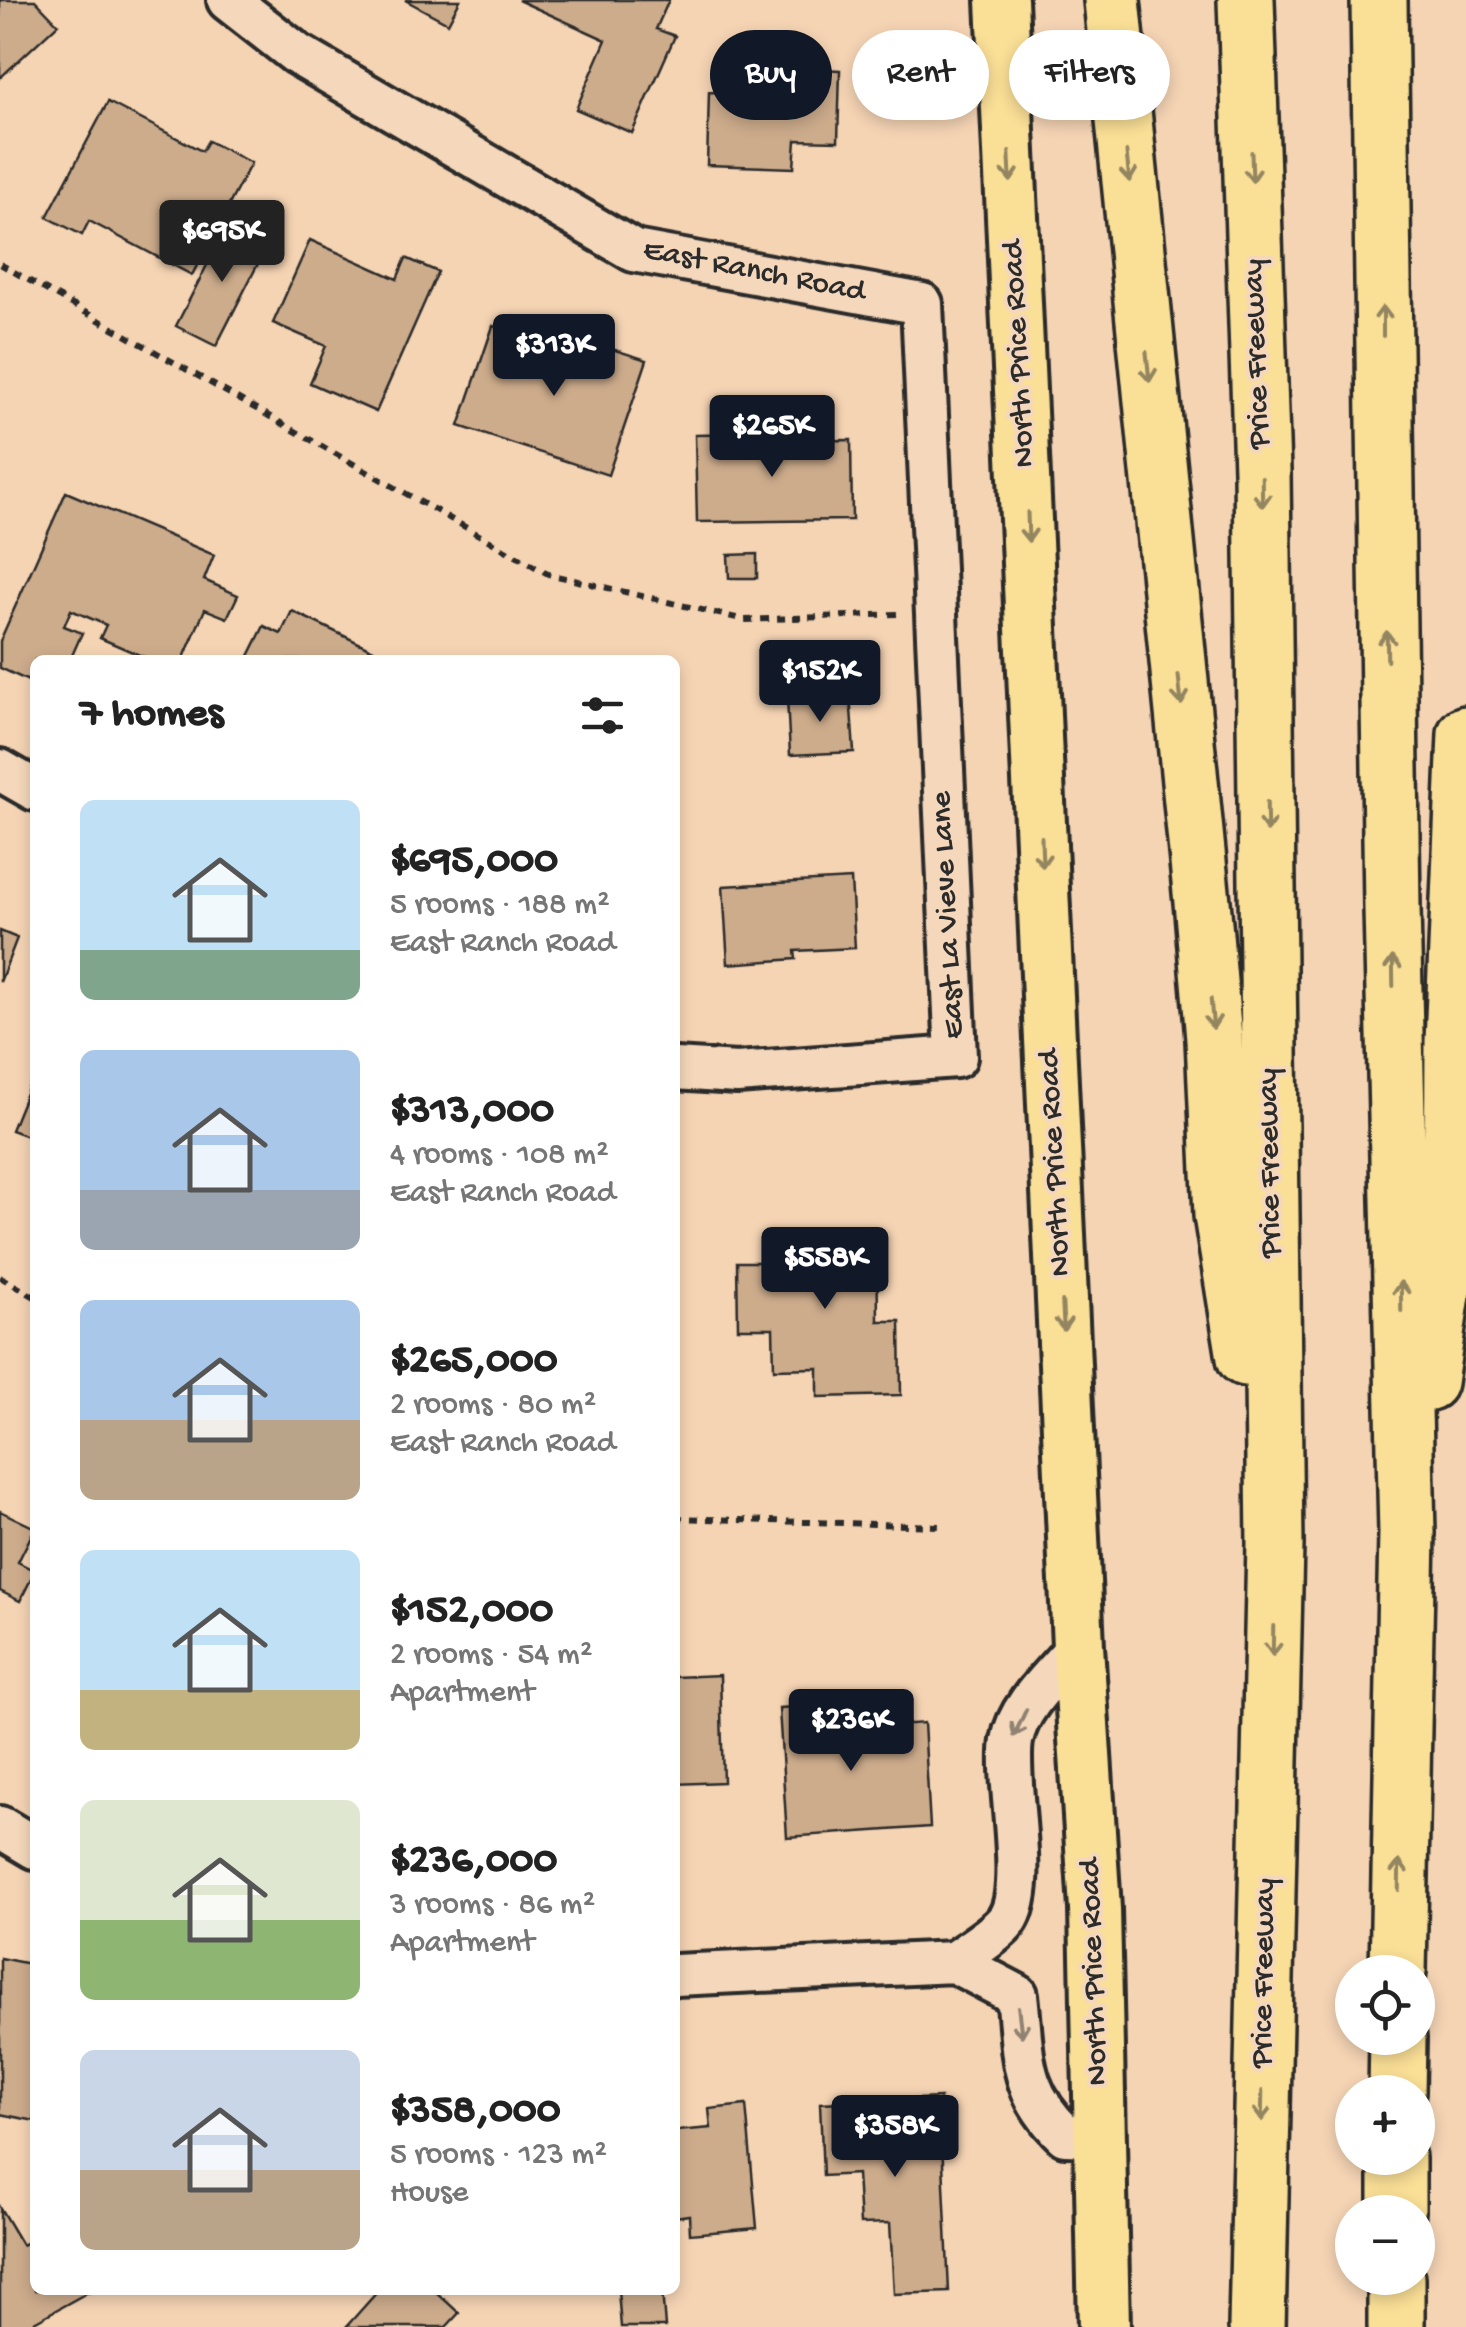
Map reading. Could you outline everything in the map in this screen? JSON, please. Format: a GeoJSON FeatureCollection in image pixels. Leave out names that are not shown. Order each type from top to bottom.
{"type":"FeatureCollection","features":[{"type":"Feature","properties":{"kind":"highway"},"geometry":{"type":"LineString","coordinates":[[1112,0],[1203,912],[1214,1038],[1222,1216],[1275,1544]]}},
{"type":"Feature","properties":{"kind":"highway","name":"Price Freeway"},"geometry":{"type":"LineString","coordinates":[[1246,0],[1262,471],[1275,1544],[1257,2327]]}},
{"type":"Feature","properties":{"kind":"highway"},"geometry":{"type":"LineString","coordinates":[[1379,0],[1390,850],[1407,1533],[1398,1955]]}},
{"type":"Feature","properties":{"kind":"highway"},"geometry":{"type":"LineString","coordinates":[[1407,1533],[1452,1226],[1453,1042],[1466,734]]}},
{"type":"Feature","properties":{"kind":"highway"},"geometry":{"type":"LineString","coordinates":[[1396,2295],[1396,2327]]}},
{"type":"Feature","properties":{"kind":"main road","name":"North Price Road"},"geometry":{"type":"LineString","coordinates":[[1002,0],[1078,1646],[1096,1909],[1104,2327]]}},
{"type":"Feature","properties":{"kind":"street","name":"East Ranch Road"},"geometry":{"type":"LineString","coordinates":[[228,0],[296,54],[634,250],[922,304],[934,611]]}},
{"type":"Feature","properties":{"kind":"street","name":"East La Vieve Lane"},"geometry":{"type":"LineString","coordinates":[[680,1068],[737,1072],[956,1057],[934,611]]}},
{"type":"Feature","properties":{"kind":"street"},"geometry":{"type":"LineString","coordinates":[[0,770],[30,787]]}},
{"type":"Feature","properties":{"kind":"street"},"geometry":{"type":"LineString","coordinates":[[954,1962],[1007,1922],[1018,1884],[1012,1738],[1029,1704],[1078,1646]]}},
{"type":"Feature","properties":{"kind":"street"},"geometry":{"type":"LineString","coordinates":[[0,1826],[30,1845]]}},
{"type":"Feature","properties":{"kind":"street"},"geometry":{"type":"LineString","coordinates":[[680,1974],[954,1962],[1017,1995],[1025,2076],[1042,2111],[1066,2135],[1100,2136]]}},
{"type":"Feature","properties":{"kind":"path"},"geometry":{"type":"LineString","coordinates":[[0,264],[548,574],[745,620],[934,611]]}},
{"type":"Feature","properties":{"kind":"path"},"geometry":{"type":"LineString","coordinates":[[0,1277],[30,1294]]}},
{"type":"Feature","properties":{"kind":"path"},"geometry":{"type":"LineString","coordinates":[[680,1518],[939,1526]]}},
{"type":"Feature","properties":{"kind":"building"},"geometry":{"type":"Polygon","coordinates":[[[0,0],[35,0],[58,24],[0,78],[0,0]]]}},
{"type":"Feature","properties":{"kind":"building"},"geometry":{"type":"Polygon","coordinates":[[[405,0],[460,0],[448,23],[405,0]]]}},
{"type":"Feature","properties":{"kind":"building"},"geometry":{"type":"Polygon","coordinates":[[[518,0],[669,0],[656,29],[675,36],[632,133],[576,109],[606,40],[518,0]]]}},
{"type":"Feature","properties":{"kind":"building"},"geometry":{"type":"Polygon","coordinates":[[[832,70],[840,70],[838,141],[796,140],[794,168],[707,165],[709,92],[710,120],[832,120],[832,70]]]}},
{"type":"Feature","properties":{"kind":"building"},"geometry":{"type":"Polygon","coordinates":[[[108,102],[202,151],[208,141],[251,163],[192,275],[89,221],[82,235],[47,217],[108,102]]]}},
{"type":"Feature","properties":{"kind":"building"},"geometry":{"type":"Polygon","coordinates":[[[228,224],[268,244],[216,346],[176,326],[228,224]]]}},
{"type":"Feature","properties":{"kind":"building"},"geometry":{"type":"Polygon","coordinates":[[[310,240],[397,279],[406,258],[438,272],[376,412],[310,383],[326,346],[273,323],[310,240]]]}},
{"type":"Feature","properties":{"kind":"building"},"geometry":{"type":"Polygon","coordinates":[[[493,326],[591,359],[596,344],[647,360],[608,475],[459,426],[493,326]]]}},
{"type":"Feature","properties":{"kind":"building"},"geometry":{"type":"Polygon","coordinates":[[[755,434],[755,441],[851,440],[852,520],[697,522],[695,435],[755,434]]]}},
{"type":"Feature","properties":{"kind":"building"},"geometry":{"type":"Polygon","coordinates":[[[66,492],[214,555],[204,580],[238,595],[227,618],[205,609],[185,655],[139,655],[100,638],[106,625],[71,610],[64,626],[82,633],[72,655],[30,655],[30,682],[0,668],[0,641],[66,492]]]}},
{"type":"Feature","properties":{"kind":"building"},"geometry":{"type":"Polygon","coordinates":[[[757,554],[757,578],[729,578],[728,555],[757,554]]]}},
{"type":"Feature","properties":{"kind":"building"},"geometry":{"type":"Polygon","coordinates":[[[292,611],[384,655],[250,655],[264,626],[281,634],[292,611]]]}},
{"type":"Feature","properties":{"kind":"building"},"geometry":{"type":"Polygon","coordinates":[[[850,694],[854,752],[790,755],[787,698],[850,694]]]}},
{"type":"Feature","properties":{"kind":"building"},"geometry":{"type":"Polygon","coordinates":[[[851,879],[855,948],[795,951],[796,959],[728,964],[723,886],[851,879]]]}},
{"type":"Feature","properties":{"kind":"building"},"geometry":{"type":"Polygon","coordinates":[[[0,931],[17,938],[0,982],[0,931]]]}},
{"type":"Feature","properties":{"kind":"building"},"geometry":{"type":"Polygon","coordinates":[[[30,1083],[30,1137],[11,1130],[30,1083]]]}},
{"type":"Feature","properties":{"kind":"building"},"geometry":{"type":"Polygon","coordinates":[[[877,1230],[878,1321],[900,1321],[901,1395],[818,1397],[818,1368],[774,1369],[773,1328],[738,1328],[737,1262],[783,1262],[782,1236],[877,1230]]]}},
{"type":"Feature","properties":{"kind":"building"},"geometry":{"type":"Polygon","coordinates":[[[0,1511],[30,1526],[30,1538],[18,1562],[30,1568],[30,1581],[20,1601],[0,1591],[0,1511]]]}},
{"type":"Feature","properties":{"kind":"building"},"geometry":{"type":"Polygon","coordinates":[[[720,1675],[723,1782],[680,1784],[680,1677],[720,1675]]]}},
{"type":"Feature","properties":{"kind":"building"},"geometry":{"type":"Polygon","coordinates":[[[846,1704],[848,1729],[924,1723],[930,1827],[787,1837],[779,1708],[846,1704]]]}},
{"type":"Feature","properties":{"kind":"building"},"geometry":{"type":"Polygon","coordinates":[[[0,1958],[30,1964],[30,2120],[0,2114],[0,1958]]]}},
{"type":"Feature","properties":{"kind":"building"},"geometry":{"type":"Polygon","coordinates":[[[940,2098],[949,2292],[894,2294],[890,2223],[860,2224],[857,2174],[823,2176],[820,2103],[940,2098]]]}},
{"type":"Feature","properties":{"kind":"building"},"geometry":{"type":"Polygon","coordinates":[[[746,2105],[757,2228],[690,2234],[689,2215],[680,2216],[680,2131],[711,2128],[709,2109],[746,2105]]]}},
{"type":"Feature","properties":{"kind":"building"},"geometry":{"type":"Polygon","coordinates":[[[0,2208],[22,2245],[30,2240],[30,2295],[83,2295],[25,2327],[0,2327],[0,2208]]]}},
{"type":"Feature","properties":{"kind":"building"},"geometry":{"type":"Polygon","coordinates":[[[375,2295],[439,2295],[459,2313],[446,2327],[346,2327],[375,2295]]]}},
{"type":"Feature","properties":{"kind":"building"},"geometry":{"type":"Polygon","coordinates":[[[618,2295],[662,2295],[665,2327],[621,2327],[618,2295]]]}}]}
